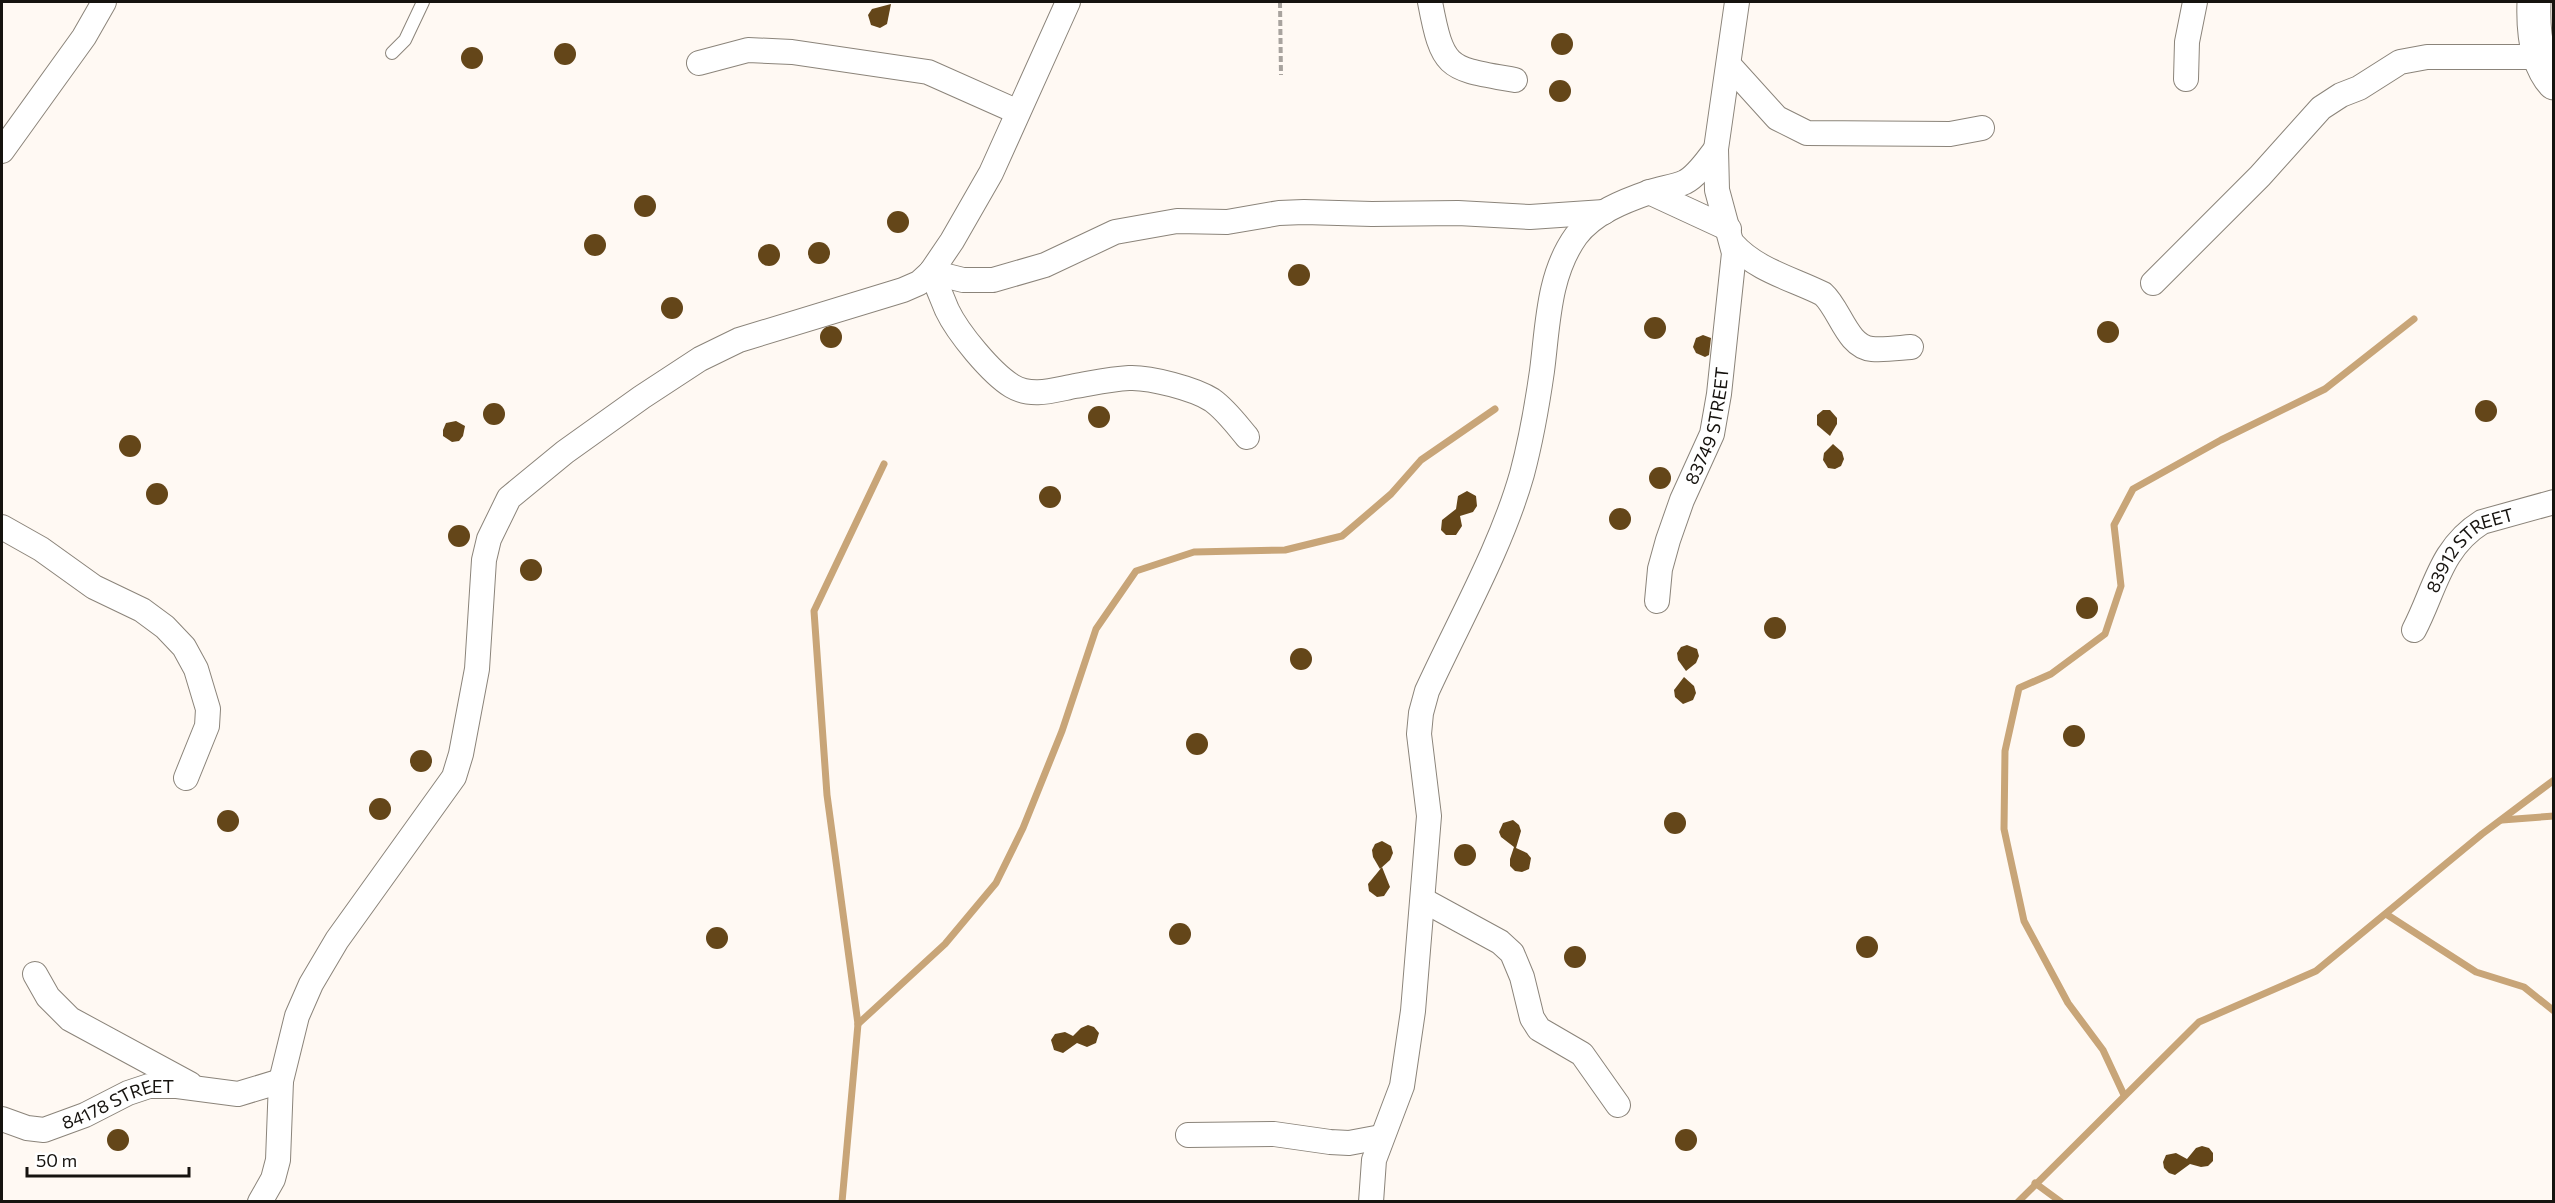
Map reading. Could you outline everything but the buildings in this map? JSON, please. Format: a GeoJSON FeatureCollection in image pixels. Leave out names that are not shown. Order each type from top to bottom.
{"type":"FeatureCollection","features":[{"type":"Feature","properties":{"kind":"street"},"geometry":{"type":"LineString","coordinates":[[2,151],[84,37],[104,2]]}},
{"type":"Feature","properties":{"kind":"street"},"geometry":{"type":"LineString","coordinates":[[260,1202],[273,1179],[278,1160],[281,1081],[297,1016],[316,975],[337,940],[454,777],[461,754],[477,669],[484,560],[489,539],[509,498],[565,452],[700,359],[738,340],[903,290],[919,283],[931,272],[952,241],[991,172],[1068,2]]}},
{"type":"Feature","properties":{"kind":"street"},"geometry":{"type":"LineString","coordinates":[[1430,2],[1440,47],[1449,62],[1466,71],[1515,80]]}},
{"type":"Feature","properties":{"kind":"street","name":"83749 STREET"},"geometry":{"type":"LineString","coordinates":[[1657,601],[1660,569],[1675,518],[1714,424],[1733,263],[1731,237],[1717,190],[1716,149],[1737,2]]}},
{"type":"Feature","properties":{"kind":"street"},"geometry":{"type":"LineString","coordinates":[[2186,79],[2187,42],[2195,2]]}},
{"type":"Feature","properties":{"kind":"street"},"geometry":{"type":"LineString","coordinates":[[2153,283],[2259,176],[2321,108],[2341,95],[2359,88],[2377,74],[2400,62],[2418,58],[2547,70],[2534,2]]}},
{"type":"Feature","properties":{"kind":"street"},"geometry":{"type":"LineString","coordinates":[[699,63],[748,50],[792,52],[928,72],[1018,112]]}},
{"type":"Feature","properties":{"kind":"street"},"geometry":{"type":"LineString","coordinates":[[1729,65],[1777,118],[1807,133],[1950,134],[1982,128]]}},
{"type":"Feature","properties":{"kind":"street"},"geometry":{"type":"LineString","coordinates":[[1371,1202],[1374,1160],[1402,1086],[1407,1060],[1429,816],[1420,761],[1420,713],[1427,691],[1494,548],[1521,476],[1534,423],[1549,310],[1556,279],[1576,236],[1589,221],[1649,192],[1685,182],[1697,172],[1716,149]]}},
{"type":"Feature","properties":{"kind":"street"},"geometry":{"type":"LineString","coordinates":[[1649,192],[1731,237],[1743,255],[1823,294],[1832,302],[1856,341],[1870,349],[1911,347]]}},
{"type":"Feature","properties":{"kind":"street"},"geometry":{"type":"LineString","coordinates":[[931,272],[978,282],[993,280],[1045,265],[1115,232],[1177,221],[1227,222],[1279,213],[1304,212],[1466,213],[1530,217],[1604,212]]}},
{"type":"Feature","properties":{"kind":"street"},"geometry":{"type":"LineString","coordinates":[[931,272],[956,326],[974,349],[1012,386],[1028,392],[1041,393],[1131,378],[1160,383],[1194,391],[1212,400],[1228,414],[1247,437]]}},
{"type":"Feature","properties":{"kind":"street","name":"83912 STREET"},"geometry":{"type":"LineString","coordinates":[[2414,630],[2441,566],[2472,528],[2482,522],[2553,502]]}},
{"type":"Feature","properties":{"kind":"street"},"geometry":{"type":"LineString","coordinates":[[2,527],[41,549],[94,587],[142,610],[165,627],[184,647],[196,669],[208,709],[207,726],[186,778]]}},
{"type":"Feature","properties":{"kind":"street"},"geometry":{"type":"LineString","coordinates":[[1423,900],[1500,942],[1512,953],[1518,963],[1535,1024],[1539,1029],[1582,1054],[1618,1105]]}},
{"type":"Feature","properties":{"kind":"street","name":"84178 STREET"},"geometry":{"type":"LineString","coordinates":[[35,974],[48,997],[70,1018],[202,1090]]}},
{"type":"Feature","properties":{"kind":"street","name":"84178 STREET"},"geometry":{"type":"LineString","coordinates":[[2,1119],[27,1128],[44,1130],[85,1115],[128,1093],[149,1086],[177,1086],[238,1094],[281,1081]]}},
{"type":"Feature","properties":{"kind":"street"},"geometry":{"type":"LineString","coordinates":[[1188,1135],[1274,1134],[1349,1143],[1381,1137]]}},
{"type":"Feature","properties":{"kind":"lane"},"geometry":{"type":"LineString","coordinates":[[392,53],[405,40],[423,2]]}},
{"type":"Feature","properties":{"kind":"path"},"geometry":{"type":"LineString","coordinates":[[1280,2],[1281,75]]}},
{"type":"Feature","properties":{"kind":"waterway"},"geometry":{"type":"LineString","coordinates":[[2124,1095],[2103,1050],[2068,1003],[2024,921],[2004,829],[2005,751],[2019,688],[2051,674],[2105,634],[2121,586],[2114,525],[2133,489],[2221,440],[2325,389],[2414,319]]}},
{"type":"Feature","properties":{"kind":"waterway"},"geometry":{"type":"LineString","coordinates":[[858,1024],[945,944],[996,883],[1023,828],[1062,731],[1096,629],[1136,571],[1194,552],[1285,550],[1342,536],[1391,494],[1421,460],[1495,409]]}},
{"type":"Feature","properties":{"kind":"waterway"},"geometry":{"type":"LineString","coordinates":[[842,1202],[858,1024],[827,795],[814,611],[884,464]]}},
{"type":"Feature","properties":{"kind":"waterway"},"geometry":{"type":"LineString","coordinates":[[2018,1202],[2199,1022],[2316,971],[2482,834],[2554,780]]}},
{"type":"Feature","properties":{"kind":"waterway"},"geometry":{"type":"LineString","coordinates":[[2502,820],[2554,816]]}},
{"type":"Feature","properties":{"kind":"waterway"},"geometry":{"type":"LineString","coordinates":[[2386,914],[2476,972],[2524,987],[2554,1011]]}},
{"type":"Feature","properties":{"kind":"waterway"},"geometry":{"type":"LineString","coordinates":[[2035,1183],[2061,1202]]}}]}
